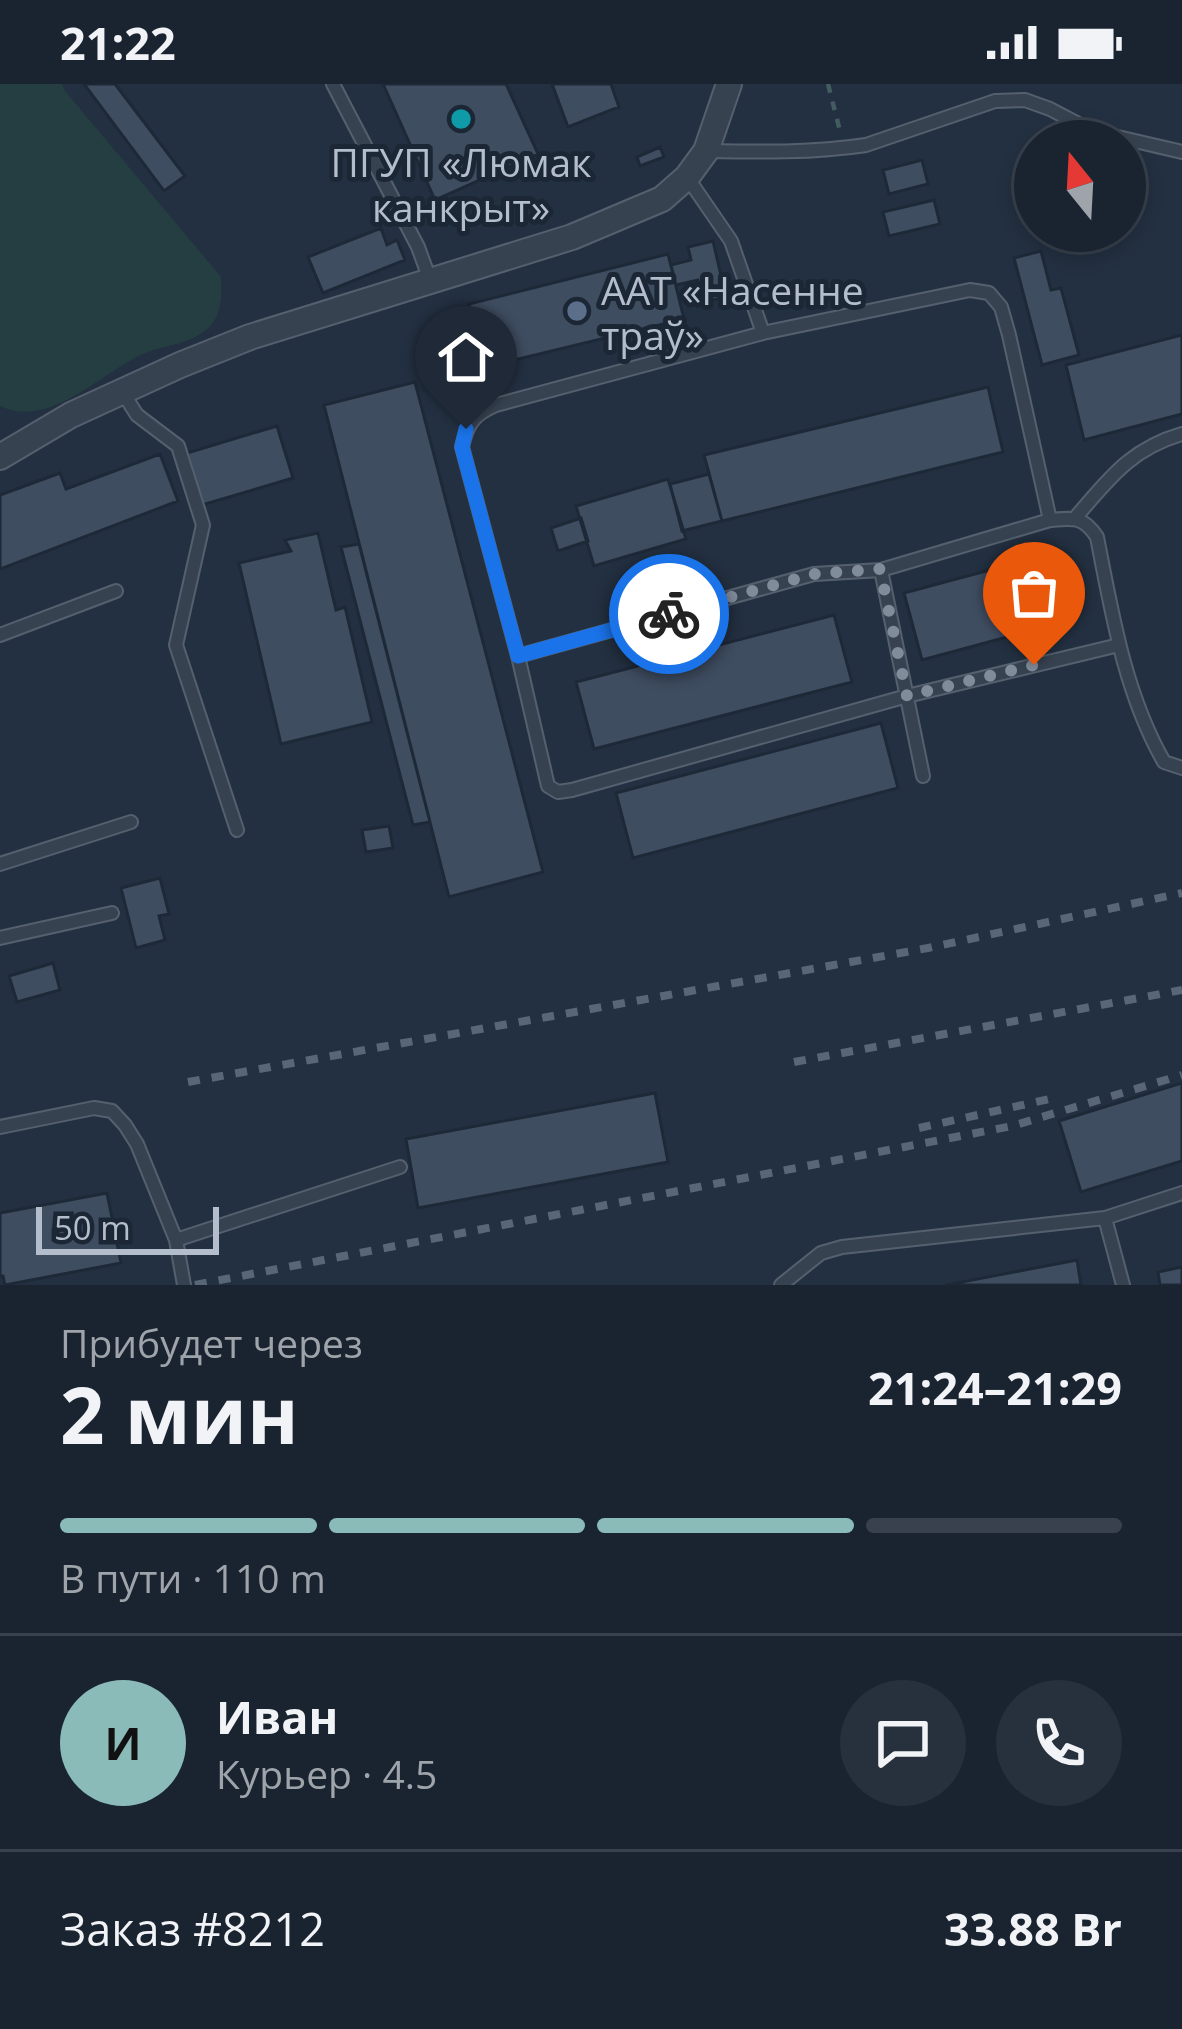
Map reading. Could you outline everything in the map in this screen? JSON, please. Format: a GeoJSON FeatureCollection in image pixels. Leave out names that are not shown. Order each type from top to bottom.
{"type":"FeatureCollection","features":[{"type":"Feature","properties":{"kind":"street"},"geometry":{"type":"LineString","coordinates":[[0,457],[71,415],[180,364],[250,337],[572,237],[662,199],[706,151],[729,84]]}},
{"type":"Feature","properties":{"kind":"lane"},"geometry":{"type":"LineString","coordinates":[[333,84],[430,280]]}},
{"type":"Feature","properties":{"kind":"lane"},"geometry":{"type":"LineString","coordinates":[[729,84],[749,84]]}},
{"type":"Feature","properties":{"kind":"lane"},"geometry":{"type":"LineString","coordinates":[[706,151],[789,152],[866,145],[995,101],[1025,100],[1093,130],[1182,152]]}},
{"type":"Feature","properties":{"kind":"lane"},"geometry":{"type":"LineString","coordinates":[[687,177],[731,241],[763,332]]}},
{"type":"Feature","properties":{"kind":"lane"},"geometry":{"type":"LineString","coordinates":[[1050,520],[1001,307],[989,293],[970,290],[763,332],[496,405],[477,413],[466,429],[462,447],[548,786],[558,792],[907,696],[1119,644]]}},
{"type":"Feature","properties":{"kind":"lane"},"geometry":{"type":"LineString","coordinates":[[123,393],[137,415],[178,446],[203,525],[176,645],[237,830]]}},
{"type":"Feature","properties":{"kind":"lane"},"geometry":{"type":"LineString","coordinates":[[1075,518],[1122,464],[1182,434]]}},
{"type":"Feature","properties":{"kind":"lane"},"geometry":{"type":"LineString","coordinates":[[518,656],[814,574],[880,569],[1050,520],[1075,518],[1097,537],[1119,644],[1151,740],[1164,762],[1182,768]]}},
{"type":"Feature","properties":{"kind":"lane"},"geometry":{"type":"LineString","coordinates":[[880,569],[923,776]]}},
{"type":"Feature","properties":{"kind":"lane"},"geometry":{"type":"LineString","coordinates":[[0,635],[116,591]]}},
{"type":"Feature","properties":{"kind":"lane"},"geometry":{"type":"LineString","coordinates":[[0,864],[131,822]]}},
{"type":"Feature","properties":{"kind":"lane"},"geometry":{"type":"LineString","coordinates":[[0,938],[112,913]]}},
{"type":"Feature","properties":{"kind":"lane"},"geometry":{"type":"LineString","coordinates":[[0,1126],[94,1108],[112,1111],[136,1144],[176,1240],[184,1285]]}},
{"type":"Feature","properties":{"kind":"lane"},"geometry":{"type":"LineString","coordinates":[[176,1240],[400,1167]]}},
{"type":"Feature","properties":{"kind":"lane"},"geometry":{"type":"LineString","coordinates":[[781,1285],[821,1253],[842,1247],[1106,1218],[1182,1193]]}},
{"type":"Feature","properties":{"kind":"lane"},"geometry":{"type":"LineString","coordinates":[[1106,1218],[1124,1285]]}},
{"type":"Feature","properties":{"kind":"path"},"geometry":{"type":"LineString","coordinates":[[828,84],[845,148]]}},
{"type":"Feature","properties":{"kind":"green space"},"geometry":{"type":"Polygon","coordinates":[[[0,84],[62,84],[221,277],[218,312],[200,334],[145,353],[75,396],[38,411],[0,406],[0,84]]]}},
{"type":"Feature","properties":{"kind":"building"},"geometry":{"type":"Polygon","coordinates":[[[84,84],[115,84],[185,176],[164,191],[84,84]]]}},
{"type":"Feature","properties":{"kind":"building","name":"ПГУП «Люмак канкрыт»"},"geometry":{"type":"Polygon","coordinates":[[[383,84],[506,84],[538,154],[435,200],[383,84]]]}},
{"type":"Feature","properties":{"kind":"building"},"geometry":{"type":"Polygon","coordinates":[[[552,84],[611,84],[619,107],[568,127],[552,84]]]}},
{"type":"Feature","properties":{"kind":"building"},"geometry":{"type":"Polygon","coordinates":[[[660,147],[664,157],[640,166],[637,157],[660,147]]]}},
{"type":"Feature","properties":{"kind":"building"},"geometry":{"type":"Polygon","coordinates":[[[922,160],[928,184],[889,194],[883,170],[922,160]]]}},
{"type":"Feature","properties":{"kind":"building"},"geometry":{"type":"Polygon","coordinates":[[[934,200],[940,224],[889,236],[883,212],[934,200]]]}},
{"type":"Feature","properties":{"kind":"building"},"geometry":{"type":"Polygon","coordinates":[[[381,228],[387,245],[397,240],[405,260],[323,293],[308,257],[381,228]]]}},
{"type":"Feature","properties":{"kind":"building"},"geometry":{"type":"Polygon","coordinates":[[[713,241],[726,297],[703,302],[698,280],[676,285],[671,265],[691,260],[688,247],[713,241]]]}},
{"type":"Feature","properties":{"kind":"building"},"geometry":{"type":"Polygon","coordinates":[[[1041,252],[1051,290],[1061,288],[1079,355],[1042,365],[1014,258],[1041,252]]]}},
{"type":"Feature","properties":{"kind":"building","name":"ААТ «Насенне траў»"},"geometry":{"type":"Polygon","coordinates":[[[668,254],[684,319],[485,367],[469,304],[668,254]]]}},
{"type":"Feature","properties":{"kind":"building"},"geometry":{"type":"Polygon","coordinates":[[[1182,335],[1182,414],[1084,440],[1066,365],[1182,335]]]}},
{"type":"Feature","properties":{"kind":"building"},"geometry":{"type":"Polygon","coordinates":[[[415,382],[543,872],[449,897],[324,405],[415,382]]]}},
{"type":"Feature","properties":{"kind":"building"},"geometry":{"type":"Polygon","coordinates":[[[988,387],[1003,452],[722,521],[704,455],[988,387]]]}},
{"type":"Feature","properties":{"kind":"building"},"geometry":{"type":"Polygon","coordinates":[[[277,426],[293,478],[202,505],[187,453],[277,426]]]}},
{"type":"Feature","properties":{"kind":"building"},"geometry":{"type":"Polygon","coordinates":[[[160,454],[178,501],[0,569],[0,495],[60,473],[66,489],[160,454]]]}},
{"type":"Feature","properties":{"kind":"building"},"geometry":{"type":"Polygon","coordinates":[[[709,474],[722,521],[682,531],[670,484],[709,474]]]}},
{"type":"Feature","properties":{"kind":"building"},"geometry":{"type":"Polygon","coordinates":[[[668,479],[686,539],[594,566],[576,506],[668,479]]]}},
{"type":"Feature","properties":{"kind":"building"},"geometry":{"type":"Polygon","coordinates":[[[581,518],[588,541],[558,551],[551,528],[581,518]]]}},
{"type":"Feature","properties":{"kind":"building"},"geometry":{"type":"Polygon","coordinates":[[[318,533],[336,610],[345,607],[372,722],[281,744],[239,563],[291,551],[285,540],[318,533]]]}},
{"type":"Feature","properties":{"kind":"building"},"geometry":{"type":"Polygon","coordinates":[[[359,544],[430,822],[413,825],[341,547],[359,544]]]}},
{"type":"Feature","properties":{"kind":"building"},"geometry":{"type":"Polygon","coordinates":[[[1053,553],[1062,587],[1043,592],[1052,625],[922,660],[904,593],[1053,553]]]}},
{"type":"Feature","properties":{"kind":"building"},"geometry":{"type":"Polygon","coordinates":[[[834,615],[852,682],[594,749],[576,682],[834,615]]]}},
{"type":"Feature","properties":{"kind":"building"},"geometry":{"type":"Polygon","coordinates":[[[881,723],[898,788],[633,858],[616,793],[881,723]]]}},
{"type":"Feature","properties":{"kind":"building"},"geometry":{"type":"Polygon","coordinates":[[[389,826],[393,848],[366,852],[362,830],[389,826]]]}},
{"type":"Feature","properties":{"kind":"building"},"geometry":{"type":"Polygon","coordinates":[[[160,878],[169,914],[159,916],[165,940],[136,948],[121,888],[160,878]]]}},
{"type":"Feature","properties":{"kind":"building"},"geometry":{"type":"Polygon","coordinates":[[[53,963],[60,990],[17,1002],[9,976],[53,963]]]}},
{"type":"Feature","properties":{"kind":"building"},"geometry":{"type":"Polygon","coordinates":[[[1182,1083],[1182,1161],[1081,1192],[1059,1121],[1182,1083]]]}},
{"type":"Feature","properties":{"kind":"building"},"geometry":{"type":"Polygon","coordinates":[[[655,1093],[668,1162],[418,1208],[406,1139],[655,1093]]]}},
{"type":"Feature","properties":{"kind":"building"},"geometry":{"type":"Polygon","coordinates":[[[107,1193],[121,1263],[5,1285],[0,1276],[0,1213],[107,1193]]]}},
{"type":"Feature","properties":{"kind":"building"},"geometry":{"type":"Polygon","coordinates":[[[1077,1260],[1081,1285],[946,1285],[1077,1260]]]}},
{"type":"Feature","properties":{"kind":"building"},"geometry":{"type":"Polygon","coordinates":[[[1182,1267],[1182,1285],[1160,1285],[1158,1272],[1182,1267]]]}},
{"type":"Feature","properties":{"kind":"railway"},"geometry":{"type":"LineString","coordinates":[[188,1082],[928,948],[1182,893]]}},
{"type":"Feature","properties":{"kind":"railway"},"geometry":{"type":"LineString","coordinates":[[794,1062],[1182,990]]}},
{"type":"Feature","properties":{"kind":"railway"},"geometry":{"type":"LineString","coordinates":[[195,1285],[1012,1126],[1182,1075]]}},
{"type":"Feature","properties":{"kind":"railway"},"geometry":{"type":"LineString","coordinates":[[919,1128],[1054,1098]]}},
{"type":"Feature","properties":{"kind":"way so far"},"geometry":{"type":"LineString","coordinates":[[669,614],[814,574],[880,569],[907,696],[1034,665]]}},
{"type":"Feature","properties":{"kind":"place","name":"ПГУП «Люмак канкрыт»"},"geometry":{"type":"Point","coordinates":[461,119]}},
{"type":"Feature","properties":{"kind":"place","name":"ААТ «Насенне траў»"},"geometry":{"type":"Point","coordinates":[577,311]}},
{"type":"Feature","properties":{"kind":"route"},"geometry":{"type":"LineString","coordinates":[[466,429],[462,447],[518,656],[669,614]]}}]}
